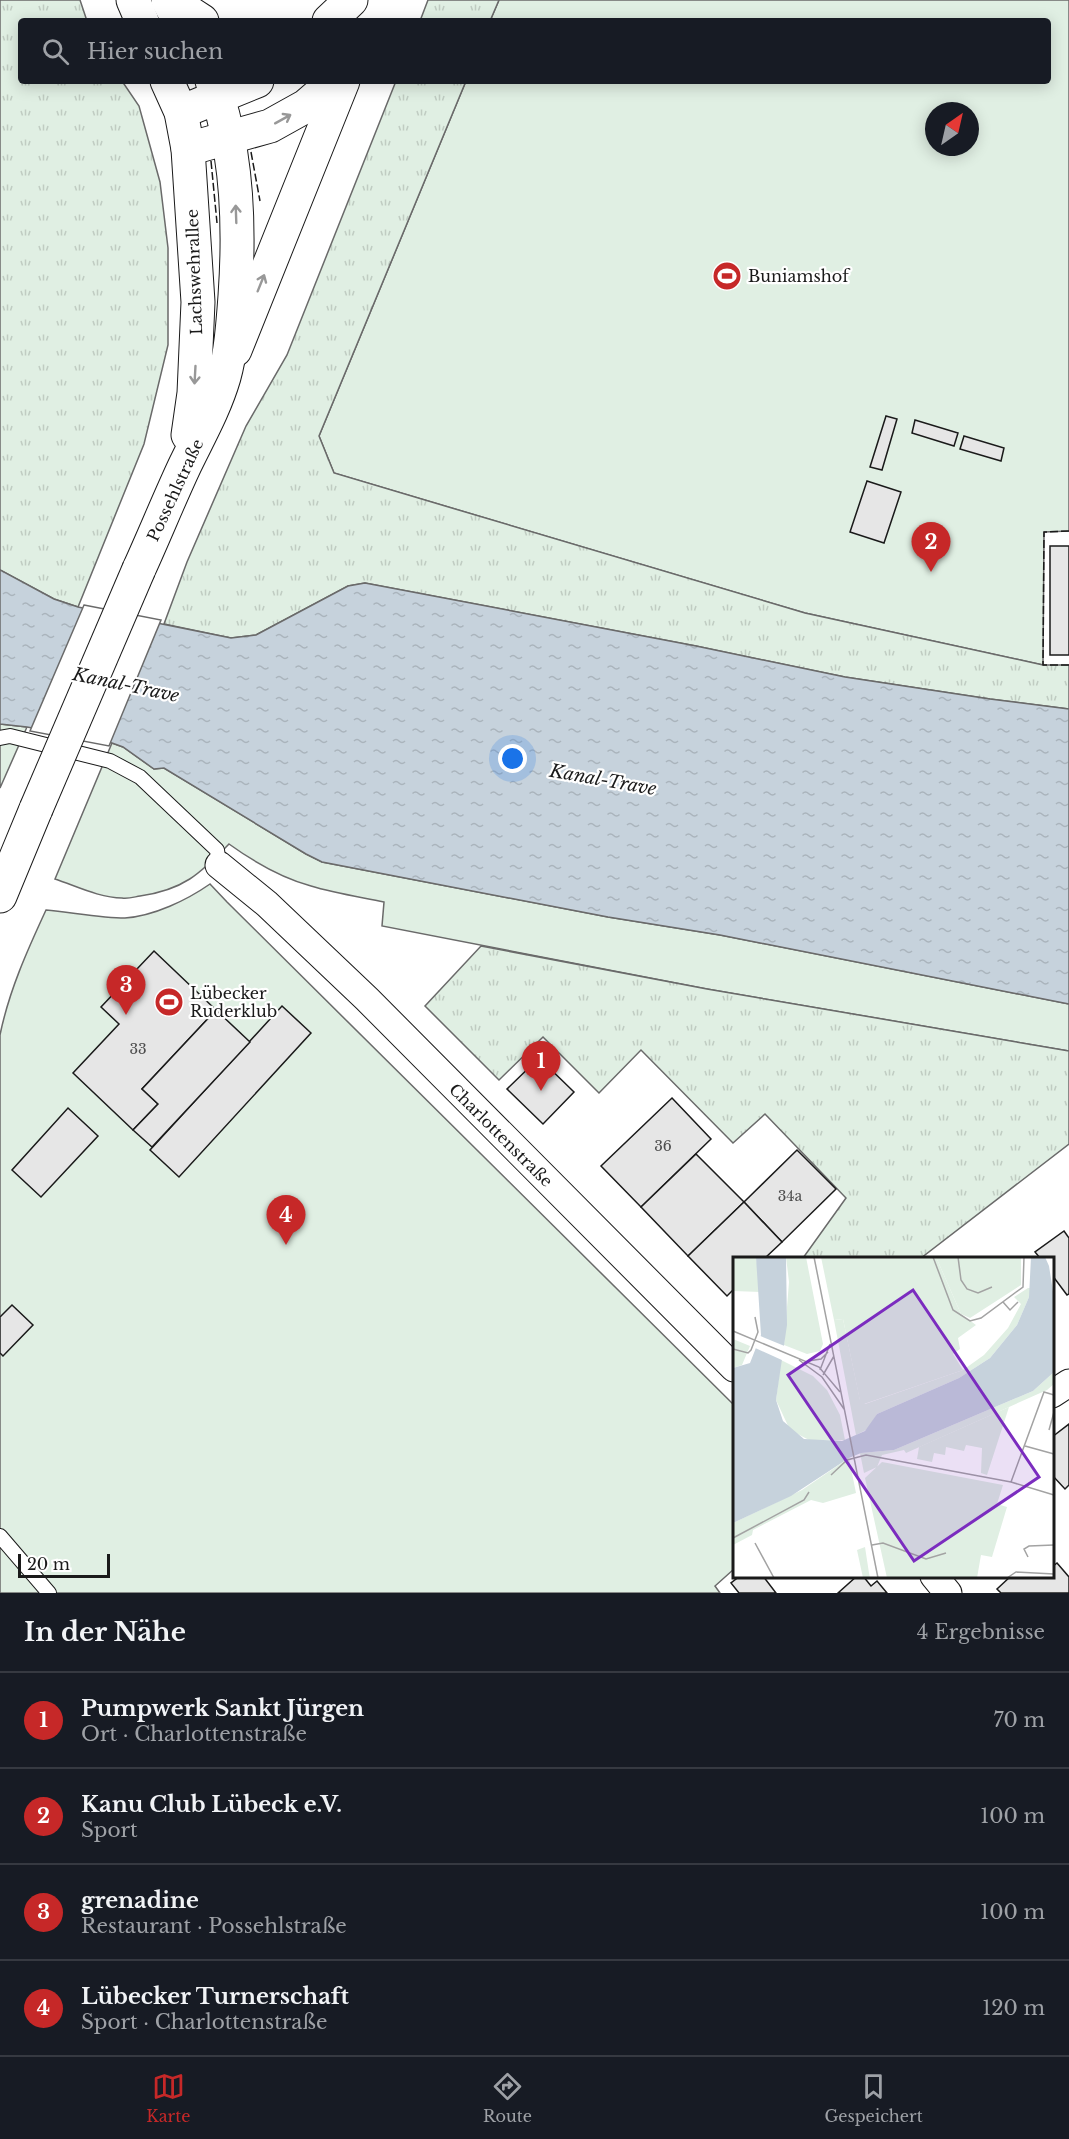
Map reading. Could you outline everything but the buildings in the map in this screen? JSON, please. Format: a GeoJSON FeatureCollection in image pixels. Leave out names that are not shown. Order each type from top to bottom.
{"type":"FeatureCollection","features":[{"type":"Feature","properties":{"kind":"main road"},"geometry":{"type":"LineString","coordinates":[[133,0],[141,18]]}},
{"type":"Feature","properties":{"kind":"main road"},"geometry":{"type":"LineString","coordinates":[[169,0],[178,18]]}},
{"type":"Feature","properties":{"kind":"main road"},"geometry":{"type":"LineString","coordinates":[[169,0],[197,18]]}},
{"type":"Feature","properties":{"kind":"main road"},"geometry":{"type":"LineString","coordinates":[[332,18],[351,0]]}},
{"type":"Feature","properties":{"kind":"main road"},"geometry":{"type":"LineString","coordinates":[[367,18],[373,0]]}},
{"type":"Feature","properties":{"kind":"main road","name":"Lachswehrallee"},"geometry":{"type":"LineString","coordinates":[[168,84],[181,112],[188,149],[198,302],[194,393],[184,467]]}},
{"type":"Feature","properties":{"kind":"main road"},"geometry":{"type":"LineString","coordinates":[[181,112],[215,89],[241,84]]}},
{"type":"Feature","properties":{"kind":"main road"},"geometry":{"type":"LineString","coordinates":[[188,149],[270,126],[306,106],[332,84]]}},
{"type":"Feature","properties":{"kind":"main road","name":"Possehlstraße"},"geometry":{"type":"LineString","coordinates":[[0,896],[139,568],[207,421],[342,84]]}},
{"type":"Feature","properties":{"kind":"main road"},"geometry":{"type":"LineString","coordinates":[[215,89],[228,137],[236,194],[238,254],[233,326],[224,376]]}},
{"type":"Feature","properties":{"kind":"street","name":"Charlottenstraße"},"geometry":{"type":"LineString","coordinates":[[219,865],[267,904],[367,999],[733,1366]]}},
{"type":"Feature","properties":{"kind":"street"},"geometry":{"type":"LineString","coordinates":[[1054,1393],[1069,1383]]}},
{"type":"Feature","properties":{"kind":"street"},"geometry":{"type":"LineString","coordinates":[[936,1578],[948,1593]]}},
{"type":"Feature","properties":{"kind":"lane"},"geometry":{"type":"LineString","coordinates":[[0,738],[10,736],[110,760],[140,777],[217,850],[219,865]]}},
{"type":"Feature","properties":{"kind":"lane"},"geometry":{"type":"LineString","coordinates":[[0,1536],[49,1593]]}},
{"type":"Feature","properties":{"kind":"green space"},"geometry":{"type":"Polygon","coordinates":[[[0,0],[80,0],[86,18],[18,18],[18,84],[124,84],[139,106],[160,182],[168,248],[168,345],[144,444],[78,607],[54,599],[0,570],[0,0]]]}},
{"type":"Feature","properties":{"kind":"green space"},"geometry":{"type":"Polygon","coordinates":[[[428,0],[499,0],[491,18],[421,18],[428,0]]]}},
{"type":"Feature","properties":{"kind":"green space","name":"Buniamshof"},"geometry":{"type":"Polygon","coordinates":[[[499,0],[1069,0],[1069,531],[1044,532],[1043,665],[805,613],[334,473],[319,436],[465,84],[1051,84],[1051,18],[491,18],[499,0]]]}},
{"type":"Feature","properties":{"kind":"green space"},"geometry":{"type":"Polygon","coordinates":[[[395,84],[465,84],[319,436],[334,473],[805,613],[1043,665],[1069,665],[1069,709],[845,677],[365,583],[348,586],[256,635],[231,638],[164,624],[187,562],[246,426],[287,355],[395,84]]]}},
{"type":"Feature","properties":{"kind":"green space"},"geometry":{"type":"Polygon","coordinates":[[[0,724],[27,727],[0,788],[0,724]]]}},
{"type":"Feature","properties":{"kind":"green space"},"geometry":{"type":"Polygon","coordinates":[[[112,743],[123,747],[154,769],[164,768],[322,862],[608,917],[720,935],[1069,1004],[1069,1051],[707,989],[382,926],[384,902],[329,891],[289,879],[229,844],[190,879],[168,890],[127,898],[105,896],[88,891],[55,879],[112,743]]]}},
{"type":"Feature","properties":{"kind":"green space"},"geometry":{"type":"Polygon","coordinates":[[[210,884],[733,1404],[733,1570],[715,1586],[720,1593],[0,1593],[0,1035],[8,1003],[25,956],[46,910],[106,917],[136,917],[170,906],[210,884]]]}},
{"type":"Feature","properties":{"kind":"green space"},"geometry":{"type":"Polygon","coordinates":[[[481,946],[707,989],[1069,1051],[1069,1144],[922,1257],[804,1257],[846,1198],[765,1114],[733,1143],[641,1050],[599,1093],[543,1037],[499,1080],[425,1006],[481,946]]]}},
{"type":"Feature","properties":{"kind":"water","name":"Kanal-Trave"},"geometry":{"type":"Polygon","coordinates":[[[0,570],[54,599],[78,607],[231,638],[256,635],[348,586],[365,583],[845,677],[1069,709],[1069,1004],[720,935],[608,917],[322,862],[164,768],[154,769],[123,747],[27,727],[0,724],[0,570]]]}},
{"type":"Feature","properties":{"kind":"pier"},"geometry":{"type":"Polygon","coordinates":[[[84,605],[161,620],[109,746],[30,731],[84,605]]]}},
{"type":"Feature","properties":{"kind":"fence"},"geometry":{"type":"LineString","coordinates":[[251,152],[260,201]]}},
{"type":"Feature","properties":{"kind":"fence"},"geometry":{"type":"LineString","coordinates":[[211,161],[217,223]]}},
{"type":"Feature","properties":{"kind":"fence"},"geometry":{"type":"LineString","coordinates":[[1069,531],[1044,532],[1043,665],[1069,665]]}},
{"type":"Feature","properties":{"kind":"place","name":"Buniamshof"},"geometry":{"type":"Point","coordinates":[727,276]}},
{"type":"Feature","properties":{"kind":"place","name":"Kanu Club Lübeck e.V."},"geometry":{"type":"Point","coordinates":[931,572]}},
{"type":"Feature","properties":{"kind":"place","name":"Lübecker Ruderklub"},"geometry":{"type":"Point","coordinates":[169,1002]}},
{"type":"Feature","properties":{"kind":"place","name":"grenadine"},"geometry":{"type":"Point","coordinates":[126,1015]}},
{"type":"Feature","properties":{"kind":"place","name":"Pumpwerk Sankt Jürgen"},"geometry":{"type":"Point","coordinates":[541,1091]}},
{"type":"Feature","properties":{"kind":"place","name":"Lübecker Turnerschaft"},"geometry":{"type":"Point","coordinates":[286,1245]}}]}
